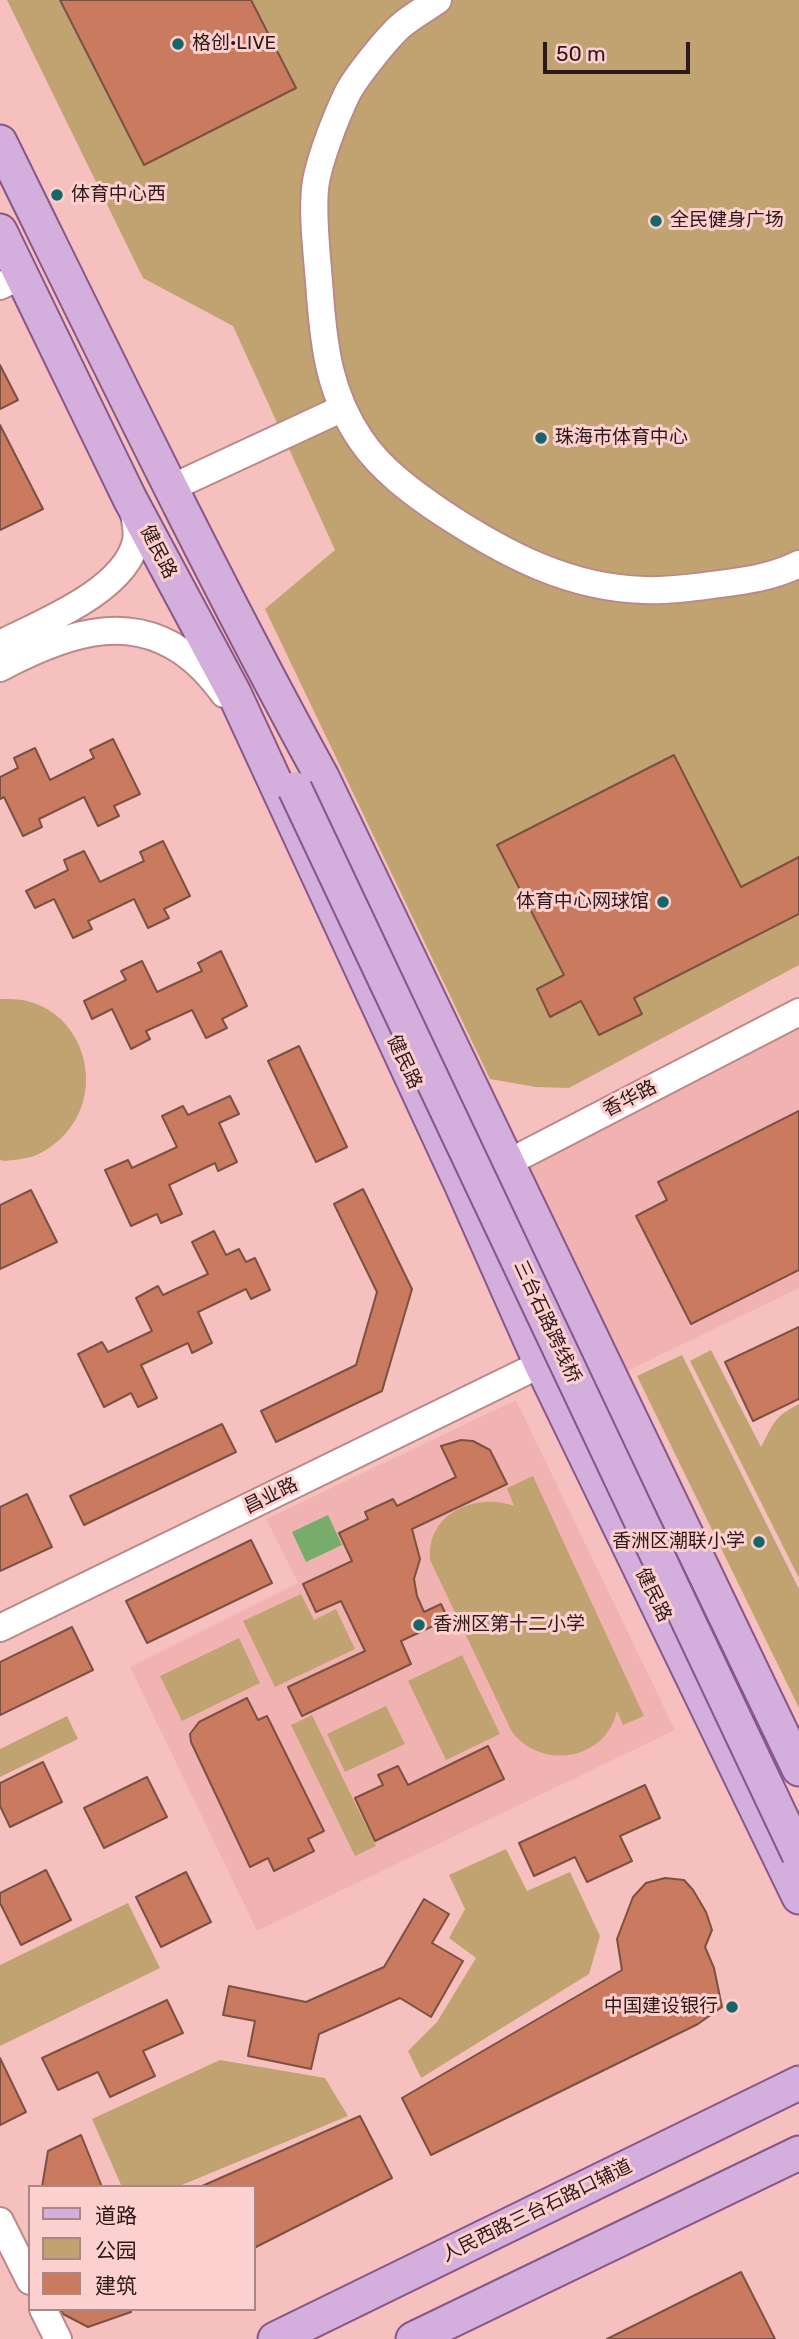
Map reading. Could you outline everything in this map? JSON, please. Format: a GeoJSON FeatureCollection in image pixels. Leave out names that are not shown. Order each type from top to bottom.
{"type":"FeatureCollection","features":[{"type":"Feature","properties":{"kind":"main road"},"geometry":{"type":"LineString","coordinates":[[0,142],[171,488],[322,777],[506,1163],[791,1730],[799,1769]]}},
{"type":"Feature","properties":{"kind":"main road","name":"健民路"},"geometry":{"type":"LineString","coordinates":[[0,232],[11,281],[234,693],[462,1186],[541,1364],[799,1897]]}},
{"type":"Feature","properties":{"kind":"main road"},"geometry":{"type":"LineString","coordinates":[[265,672],[302,786]]}},
{"type":"Feature","properties":{"kind":"main road"},"geometry":{"type":"LineString","coordinates":[[234,693],[302,786]]}},
{"type":"Feature","properties":{"kind":"main road","name":"三台石路跨线桥"},"geometry":{"type":"LineString","coordinates":[[302,786],[799,1813]]}},
{"type":"Feature","properties":{"kind":"main road","name":"三台石路跨线桥"},"geometry":{"type":"LineString","coordinates":[[302,786],[799,1856]]}},
{"type":"Feature","properties":{"kind":"main road"},"geometry":{"type":"LineString","coordinates":[[755,2104],[799,2069]]}},
{"type":"Feature","properties":{"kind":"main road","name":"人民西路三台石路口辅道"},"geometry":{"type":"LineString","coordinates":[[275,2339],[799,2083]]}},
{"type":"Feature","properties":{"kind":"main road"},"geometry":{"type":"LineString","coordinates":[[413,2339],[793,2158]]}},
{"type":"Feature","properties":{"kind":"street"},"geometry":{"type":"LineString","coordinates":[[438,0],[401,25],[348,91],[328,143],[315,188],[323,341],[341,409],[362,442],[386,469],[428,504],[478,536],[540,568],[614,587],[643,590],[684,589],[751,581],[799,564]]}},
{"type":"Feature","properties":{"kind":"street"},"geometry":{"type":"LineString","coordinates":[[171,488],[341,409]]}},
{"type":"Feature","properties":{"kind":"street"},"geometry":{"type":"LineString","coordinates":[[0,645],[71,608],[111,580],[128,560],[136,541],[131,499]]}},
{"type":"Feature","properties":{"kind":"street"},"geometry":{"type":"LineString","coordinates":[[0,668],[38,648],[99,631],[131,632],[159,639],[203,668],[254,736]]}},
{"type":"Feature","properties":{"kind":"street","name":"香华路"},"geometry":{"type":"LineString","coordinates":[[462,1186],[799,1012]]}},
{"type":"Feature","properties":{"kind":"street"},"geometry":{"type":"LineString","coordinates":[[488,1124],[498,1135],[513,1143],[530,1144],[551,1140]]}},
{"type":"Feature","properties":{"kind":"street"},"geometry":{"type":"LineString","coordinates":[[525,1200],[522,1188],[524,1168],[534,1153],[551,1140]]}},
{"type":"Feature","properties":{"kind":"street","name":"昌业路"},"geometry":{"type":"LineString","coordinates":[[0,1628],[541,1364]]}},
{"type":"Feature","properties":{"kind":"street"},"geometry":{"type":"LineString","coordinates":[[0,2221],[28,2277]]}},
{"type":"Feature","properties":{"kind":"street"},"geometry":{"type":"LineString","coordinates":[[44,2311],[58,2339]]}},
{"type":"Feature","properties":{"kind":"shaded area"},"geometry":{"type":"Polygon","coordinates":[[[799,1025],[799,1288],[625,1372],[525,1167],[799,1025]]]}},
{"type":"Feature","properties":{"kind":"shaded area","name":"香洲区第十二小学"},"geometry":{"type":"Polygon","coordinates":[[[516,1400],[675,1730],[257,1931],[130,1667],[298,1583],[266,1519],[516,1400]]]}},
{"type":"Feature","properties":{"kind":"shaded area"},"geometry":{"type":"Polygon","coordinates":[[[328,1515],[342,1545],[306,1562],[292,1532],[328,1515]]]}},
{"type":"Feature","properties":{"kind":"green space","name":"珠海市体育中心"},"geometry":{"type":"Polygon","coordinates":[[[7,0],[799,0],[799,965],[569,1088],[536,1087],[490,1079],[265,609],[335,550],[233,326],[143,278],[7,0]]]}},
{"type":"Feature","properties":{"kind":"green space"},"geometry":{"type":"Polygon","coordinates":[[[0,999],[27,1001],[47,1009],[63,1021],[83,1056],[86,1076],[85,1096],[78,1116],[66,1133],[36,1155],[5,1161],[0,1160],[0,999]]]}},
{"type":"Feature","properties":{"kind":"green space"},"geometry":{"type":"Polygon","coordinates":[[[711,1350],[761,1447],[771,1427],[799,1404],[799,1578],[690,1361],[711,1350]]]}},
{"type":"Feature","properties":{"kind":"green space"},"geometry":{"type":"Polygon","coordinates":[[[682,1355],[799,1589],[799,1708],[637,1376],[682,1355]]]}},
{"type":"Feature","properties":{"kind":"green space"},"geometry":{"type":"Polygon","coordinates":[[[533,1476],[644,1716],[623,1725],[617,1711],[611,1728],[600,1740],[587,1749],[572,1754],[540,1752],[525,1744],[512,1732],[430,1560],[431,1544],[436,1530],[445,1519],[469,1505],[484,1502],[514,1506],[507,1488],[533,1476]]]}},
{"type":"Feature","properties":{"kind":"green space"},"geometry":{"type":"Polygon","coordinates":[[[301,1594],[314,1620],[336,1609],[355,1649],[275,1687],[243,1621],[301,1594]]]}},
{"type":"Feature","properties":{"kind":"green space"},"geometry":{"type":"Polygon","coordinates":[[[239,1638],[260,1683],[182,1721],[160,1676],[239,1638]]]}},
{"type":"Feature","properties":{"kind":"green space"},"geometry":{"type":"Polygon","coordinates":[[[462,1655],[500,1734],[446,1760],[408,1681],[462,1655]]]}},
{"type":"Feature","properties":{"kind":"green space"},"geometry":{"type":"Polygon","coordinates":[[[386,1706],[405,1744],[345,1772],[327,1734],[386,1706]]]}},
{"type":"Feature","properties":{"kind":"green space"},"geometry":{"type":"Polygon","coordinates":[[[312,1715],[376,1846],[355,1856],[291,1725],[312,1715]]]}},
{"type":"Feature","properties":{"kind":"green space"},"geometry":{"type":"Polygon","coordinates":[[[67,1716],[78,1739],[0,1777],[0,1749],[67,1716]]]}},
{"type":"Feature","properties":{"kind":"green space"},"geometry":{"type":"Polygon","coordinates":[[[506,1849],[527,1891],[570,1872],[600,1936],[589,1974],[421,2078],[408,2051],[437,2022],[476,1958],[449,1938],[465,1909],[449,1875],[506,1849]]]}},
{"type":"Feature","properties":{"kind":"green space"},"geometry":{"type":"Polygon","coordinates":[[[128,1903],[160,1968],[0,2046],[0,1965],[128,1903]]]}},
{"type":"Feature","properties":{"kind":"green space"},"geometry":{"type":"Polygon","coordinates":[[[220,2060],[325,2078],[348,2116],[182,2185],[121,2185],[92,2119],[220,2060]]]}},
{"type":"Feature","properties":{"kind":"building","name":"格创·LIVE"},"geometry":{"type":"Polygon","coordinates":[[[60,0],[251,0],[296,88],[144,165],[60,0]]]}},
{"type":"Feature","properties":{"kind":"building"},"geometry":{"type":"Polygon","coordinates":[[[0,365],[18,400],[0,409],[0,365]]]}},
{"type":"Feature","properties":{"kind":"building"},"geometry":{"type":"Polygon","coordinates":[[[0,425],[43,509],[0,530],[0,425]]]}},
{"type":"Feature","properties":{"kind":"building"},"geometry":{"type":"Polygon","coordinates":[[[113,739],[140,794],[114,806],[119,816],[98,826],[84,797],[39,819],[42,827],[23,836],[4,797],[0,799],[0,777],[18,768],[14,758],[35,748],[50,780],[94,758],[90,750],[113,739]]]}},
{"type":"Feature","properties":{"kind":"building","name":"体育中心网球馆"},"geometry":{"type":"Polygon","coordinates":[[[674,755],[741,887],[799,857],[799,914],[634,998],[642,1014],[599,1035],[581,1001],[550,1017],[537,989],[564,975],[497,845],[674,755]]]}},
{"type":"Feature","properties":{"kind":"building"},"geometry":{"type":"Polygon","coordinates":[[[163,841],[190,896],[164,909],[169,918],[148,928],[134,899],[88,921],[92,929],[73,938],[54,899],[35,908],[26,891],[68,870],[64,860],[84,851],[100,882],[144,861],[140,852],[163,841]]]}},
{"type":"Feature","properties":{"kind":"building"},"geometry":{"type":"Polygon","coordinates":[[[221,951],[247,1006],[222,1019],[227,1028],[206,1038],[192,1010],[146,1031],[150,1039],[131,1049],[112,1009],[92,1019],[84,1001],[126,980],[121,971],[142,961],[157,992],[202,971],[198,963],[221,951]]]}},
{"type":"Feature","properties":{"kind":"building"},"geometry":{"type":"Polygon","coordinates":[[[299,1046],[347,1147],[316,1162],[268,1061],[299,1046]]]}},
{"type":"Feature","properties":{"kind":"building"},"geometry":{"type":"Polygon","coordinates":[[[230,1096],[239,1114],[219,1123],[237,1162],[218,1171],[215,1163],[169,1185],[182,1214],[161,1223],[157,1214],[131,1226],[105,1170],[128,1160],[132,1168],[177,1147],[162,1116],[183,1106],[188,1115],[230,1096]]]}},
{"type":"Feature","properties":{"kind":"building"},"geometry":{"type":"Polygon","coordinates":[[[799,1111],[799,1270],[691,1324],[636,1216],[667,1200],[658,1182],[799,1111]]]}},
{"type":"Feature","properties":{"kind":"building"},"geometry":{"type":"Polygon","coordinates":[[[363,1189],[412,1289],[382,1391],[276,1442],[261,1411],[356,1365],[377,1292],[334,1204],[363,1189]]]}},
{"type":"Feature","properties":{"kind":"building"},"geometry":{"type":"Polygon","coordinates":[[[31,1190],[57,1242],[0,1269],[0,1205],[31,1190]]]}},
{"type":"Feature","properties":{"kind":"building"},"geometry":{"type":"Polygon","coordinates":[[[214,1231],[226,1255],[239,1249],[246,1262],[255,1258],[270,1290],[251,1299],[246,1289],[198,1312],[212,1343],[192,1353],[188,1343],[141,1365],[157,1398],[138,1407],[131,1393],[104,1407],[78,1354],[102,1342],[108,1352],[152,1331],[136,1298],[158,1286],[163,1295],[208,1274],[192,1242],[214,1231]]]}},
{"type":"Feature","properties":{"kind":"building"},"geometry":{"type":"Polygon","coordinates":[[[799,1327],[799,1399],[753,1421],[725,1362],[799,1327]]]}},
{"type":"Feature","properties":{"kind":"building"},"geometry":{"type":"Polygon","coordinates":[[[222,1424],[236,1452],[84,1525],[70,1496],[222,1424]]]}},
{"type":"Feature","properties":{"kind":"building"},"geometry":{"type":"Polygon","coordinates":[[[461,1440],[473,1441],[490,1450],[507,1484],[412,1529],[420,1559],[414,1579],[417,1596],[424,1612],[441,1604],[448,1619],[401,1641],[411,1664],[302,1716],[288,1687],[365,1651],[341,1601],[316,1612],[303,1584],[352,1561],[339,1533],[368,1519],[365,1512],[393,1499],[397,1506],[456,1477],[441,1446],[461,1440]]]}},
{"type":"Feature","properties":{"kind":"building"},"geometry":{"type":"Polygon","coordinates":[[[27,1494],[52,1547],[0,1571],[0,1507],[27,1494]]]}},
{"type":"Feature","properties":{"kind":"building"},"geometry":{"type":"Polygon","coordinates":[[[251,1540],[272,1583],[147,1643],[126,1601],[251,1540]]]}},
{"type":"Feature","properties":{"kind":"building"},"geometry":{"type":"Polygon","coordinates":[[[72,1627],[93,1670],[0,1715],[0,1662],[72,1627]]]}},
{"type":"Feature","properties":{"kind":"building"},"geometry":{"type":"Polygon","coordinates":[[[247,1698],[258,1720],[267,1716],[324,1831],[308,1839],[314,1851],[274,1871],[268,1858],[250,1867],[191,1742],[190,1734],[199,1722],[247,1698]]]}},
{"type":"Feature","properties":{"kind":"building"},"geometry":{"type":"Polygon","coordinates":[[[488,1746],[504,1779],[375,1841],[355,1798],[383,1785],[378,1775],[398,1766],[408,1785],[488,1746]]]}},
{"type":"Feature","properties":{"kind":"building"},"geometry":{"type":"Polygon","coordinates":[[[43,1762],[62,1802],[10,1827],[0,1806],[0,1783],[43,1762]]]}},
{"type":"Feature","properties":{"kind":"building"},"geometry":{"type":"Polygon","coordinates":[[[147,1777],[167,1817],[104,1848],[84,1808],[147,1777]]]}},
{"type":"Feature","properties":{"kind":"building"},"geometry":{"type":"Polygon","coordinates":[[[645,1785],[660,1818],[620,1836],[632,1861],[587,1882],[575,1857],[534,1876],[519,1843],[645,1785]]]}},
{"type":"Feature","properties":{"kind":"building"},"geometry":{"type":"Polygon","coordinates":[[[46,1870],[71,1920],[21,1945],[0,1903],[0,1893],[46,1870]]]}},
{"type":"Feature","properties":{"kind":"building"},"geometry":{"type":"Polygon","coordinates":[[[186,1872],[211,1922],[161,1947],[136,1897],[186,1872]]]}},
{"type":"Feature","properties":{"kind":"building"},"geometry":{"type":"Polygon","coordinates":[[[665,1878],[684,1880],[706,1912],[712,1930],[705,1947],[714,1968],[722,2007],[698,2024],[431,2155],[402,2098],[622,1970],[617,1939],[633,1897],[646,1883],[665,1878]]]}},
{"type":"Feature","properties":{"kind":"building"},"geometry":{"type":"Polygon","coordinates":[[[424,1899],[449,1914],[432,1943],[463,1961],[431,2017],[400,1998],[319,2034],[311,2069],[248,2056],[255,2021],[223,2015],[229,1986],[306,2002],[384,1967],[424,1899]]]}},
{"type":"Feature","properties":{"kind":"building"},"geometry":{"type":"Polygon","coordinates":[[[167,2000],[183,2033],[143,2051],[155,2076],[110,2097],[98,2072],[58,2090],[42,2058],[167,2000]]]}},
{"type":"Feature","properties":{"kind":"building"},"geometry":{"type":"Polygon","coordinates":[[[0,2058],[26,2112],[0,2125],[0,2058]]]}},
{"type":"Feature","properties":{"kind":"building"},"geometry":{"type":"Polygon","coordinates":[[[360,2116],[392,2178],[256,2247],[256,2185],[205,2185],[360,2116]]]}},
{"type":"Feature","properties":{"kind":"building"},"geometry":{"type":"Polygon","coordinates":[[[81,2135],[101,2185],[42,2185],[48,2151],[81,2135]]]}},
{"type":"Feature","properties":{"kind":"building"},"geometry":{"type":"Polygon","coordinates":[[[741,2272],[775,2339],[607,2339],[741,2272]]]}},
{"type":"Feature","properties":{"kind":"building"},"geometry":{"type":"Polygon","coordinates":[[[62,2311],[131,2311],[88,2327],[62,2311]]]}},
{"type":"Feature","properties":{"kind":"place","name":"格创·LIVE"},"geometry":{"type":"Point","coordinates":[178,44]}},
{"type":"Feature","properties":{"kind":"place","name":"体育中心西"},"geometry":{"type":"Point","coordinates":[57,195]}},
{"type":"Feature","properties":{"kind":"place","name":"全民健身广场"},"geometry":{"type":"Point","coordinates":[656,221]}},
{"type":"Feature","properties":{"kind":"place","name":"珠海市体育中心"},"geometry":{"type":"Point","coordinates":[541,438]}},
{"type":"Feature","properties":{"kind":"place","name":"体育中心网球馆"},"geometry":{"type":"Point","coordinates":[663,902]}},
{"type":"Feature","properties":{"kind":"place","name":"香洲区潮联小学"},"geometry":{"type":"Point","coordinates":[759,1542]}},
{"type":"Feature","properties":{"kind":"place","name":"香洲区第十二小学"},"geometry":{"type":"Point","coordinates":[419,1625]}},
{"type":"Feature","properties":{"kind":"place","name":"中国建设银行"},"geometry":{"type":"Point","coordinates":[732,2007]}}]}
